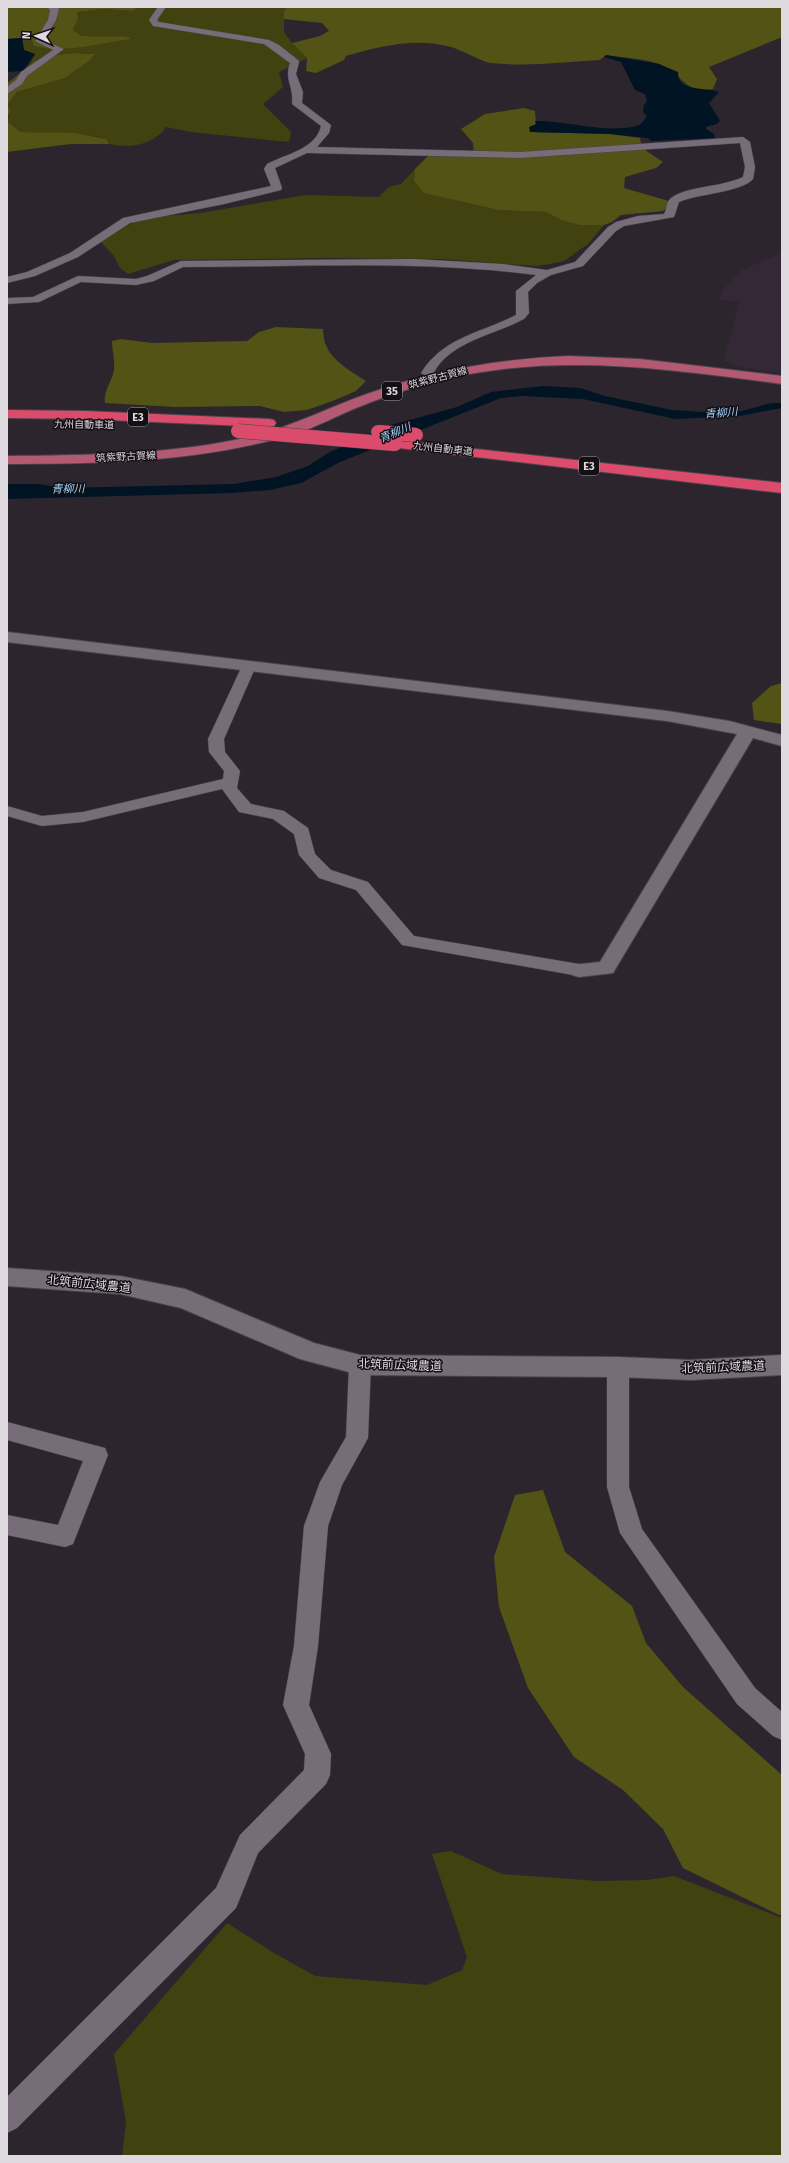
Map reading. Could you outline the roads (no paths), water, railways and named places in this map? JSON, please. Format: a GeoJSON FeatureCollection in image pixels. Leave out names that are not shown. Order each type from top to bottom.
{"type":"FeatureCollection","features":[{"type":"Feature","properties":{"kind":"highway","name":"九州自動車道"},"geometry":{"type":"LineString","coordinates":[[7,414],[85,415],[269,423],[416,435],[782,477]]}},
{"type":"Feature","properties":{"kind":"highway","name":"九州自動車道"},"geometry":{"type":"LineString","coordinates":[[7,424],[101,425],[238,431],[395,444],[782,488]]}},
{"type":"Feature","properties":{"kind":"main road","name":"筑紫野古賀線"},"geometry":{"type":"LineString","coordinates":[[7,460],[124,457],[181,453],[223,446],[295,429],[356,403],[435,378],[498,365],[584,361],[672,366],[782,380]]}},
{"type":"Feature","properties":{"kind":"main road","name":"筑紫野古賀線"},"geometry":{"type":"LineString","coordinates":[[7,469],[126,466],[217,456],[314,432],[386,402],[441,386],[483,377],[527,371],[605,368],[642,370],[782,387]]}},
{"type":"Feature","properties":{"kind":"street"},"geometry":{"type":"LineString","coordinates":[[7,91],[19,82],[24,74],[60,49],[39,41],[39,38],[52,20],[55,9],[51,7]]}},
{"type":"Feature","properties":{"kind":"street"},"geometry":{"type":"LineString","coordinates":[[7,280],[31,274],[74,255],[127,220],[230,200],[277,188],[269,169],[271,166],[317,143],[326,132],[326,124],[297,104],[298,92],[291,74],[295,62],[269,43],[156,24],[153,22],[162,7]]}},
{"type":"Feature","properties":{"kind":"street"},"geometry":{"type":"LineString","coordinates":[[305,150],[520,155],[743,140],[745,142],[750,167],[748,179],[737,185],[689,195],[675,201],[672,205],[670,215],[638,219],[620,224],[612,229],[579,264],[548,273],[533,281],[522,291],[523,313],[520,317],[484,331],[452,348],[432,362],[427,373],[435,378]]}},
{"type":"Feature","properties":{"kind":"street"},"geometry":{"type":"LineString","coordinates":[[7,301],[35,300],[78,279],[87,278],[136,282],[150,279],[181,264],[365,262],[501,267],[548,273]]}},
{"type":"Feature","properties":{"kind":"street"},"geometry":{"type":"LineString","coordinates":[[7,638],[666,716],[729,726],[782,741]]}},
{"type":"Feature","properties":{"kind":"street"},"geometry":{"type":"LineString","coordinates":[[249,666],[216,739],[217,752],[232,771],[229,788],[245,808],[278,816],[302,832],[307,855],[325,874],[362,886],[408,940],[579,970],[606,968],[748,732]]}},
{"type":"Feature","properties":{"kind":"street"},"geometry":{"type":"LineString","coordinates":[[7,810],[42,821],[83,817],[230,782]]}},
{"type":"Feature","properties":{"kind":"street","name":"北筑前広域農道"},"geometry":{"type":"LineString","coordinates":[[7,1277],[120,1286],[185,1299],[309,1352],[360,1365],[618,1367],[691,1370],[782,1365]]}},
{"type":"Feature","properties":{"kind":"street"},"geometry":{"type":"LineString","coordinates":[[7,2118],[226,1898],[249,1844],[317,1775],[318,1754],[296,1705],[306,1646],[316,1526],[331,1482],[357,1438],[360,1365]]}},
{"type":"Feature","properties":{"kind":"street"},"geometry":{"type":"LineString","coordinates":[[618,1367],[618,1487],[632,1533],[746,1696],[782,1728]]}},
{"type":"Feature","properties":{"kind":"street"},"geometry":{"type":"LineString","coordinates":[[7,1432],[97,1455],[65,1537],[7,1525]]}},
{"type":"Feature","properties":{"kind":"water"},"geometry":{"type":"Polygon","coordinates":[[[22,38],[24,50],[35,54],[23,71],[7,72],[7,39],[22,38]]]}},
{"type":"Feature","properties":{"kind":"water"},"geometry":{"type":"Polygon","coordinates":[[[606,55],[659,64],[678,72],[679,79],[682,83],[688,86],[719,92],[709,103],[720,121],[717,124],[706,127],[706,129],[714,134],[715,138],[651,141],[648,138],[610,134],[530,132],[529,127],[536,124],[535,121],[560,122],[598,128],[624,128],[639,125],[642,122],[647,116],[643,112],[644,105],[647,101],[645,94],[635,90],[621,62],[604,57],[606,55]]]}},
{"type":"Feature","properties":{"kind":"water","name":"青柳川"},"geometry":{"type":"Polygon","coordinates":[[[543,386],[580,388],[605,396],[672,410],[703,412],[742,411],[771,403],[782,403],[782,408],[739,416],[675,419],[583,399],[522,396],[501,398],[340,462],[301,483],[270,490],[232,493],[7,499],[7,484],[38,484],[63,488],[234,484],[276,477],[308,466],[328,453],[384,427],[457,407],[491,392],[543,386]]]}}]}
